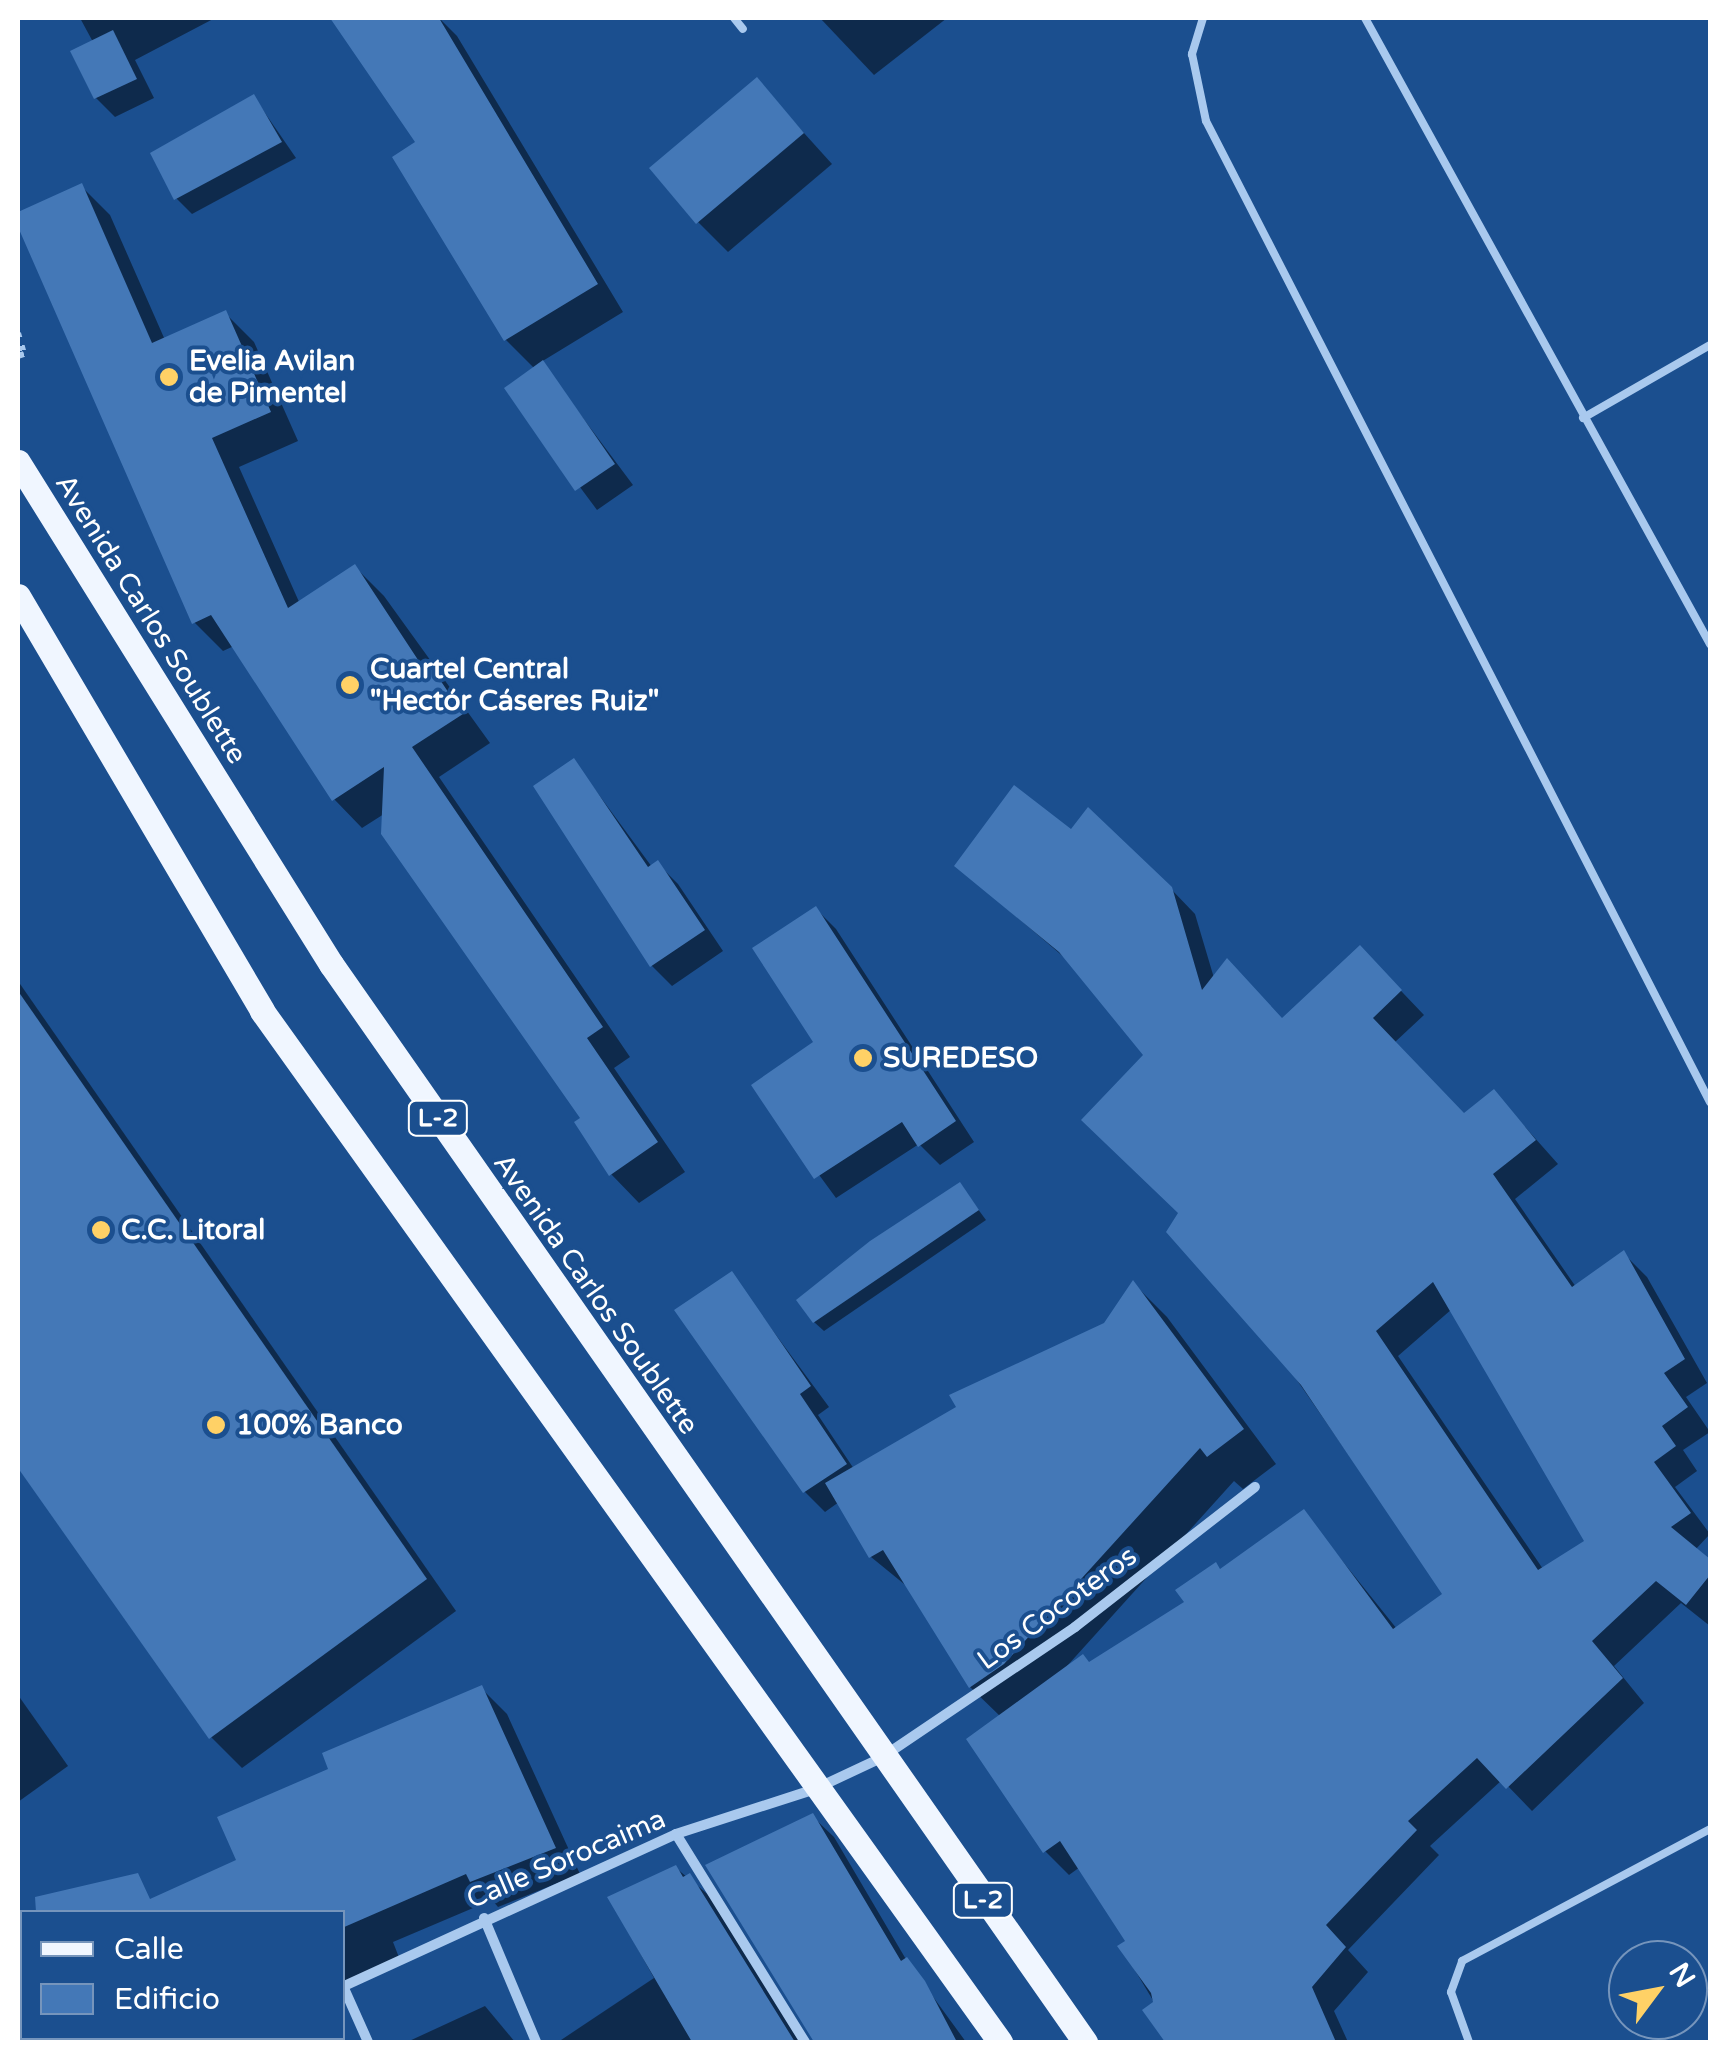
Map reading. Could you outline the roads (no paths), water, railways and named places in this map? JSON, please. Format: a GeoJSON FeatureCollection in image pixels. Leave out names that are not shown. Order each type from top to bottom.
{"type":"FeatureCollection","features":[{"type":"Feature","properties":{"kind":"main road","name":"Avenida Carlos Soublette"},"geometry":{"type":"LineString","coordinates":[[18,462],[331,964],[881,1758],[1086,2042]]}},
{"type":"Feature","properties":{"kind":"main road","name":"L-2"},"geometry":{"type":"LineString","coordinates":[[18,596],[262,1011],[815,1789],[1000,2042]]}},
{"type":"Feature","properties":{"kind":"street","name":"Los Cocoteros"},"geometry":{"type":"LineString","coordinates":[[815,1789],[881,1758],[1074,1627],[1254,1487]]}},
{"type":"Feature","properties":{"kind":"street","name":"Calle Sorocaima"},"geometry":{"type":"LineString","coordinates":[[345,1985],[484,1918],[676,1834],[815,1789]]}},
{"type":"Feature","properties":{"kind":"street"},"geometry":{"type":"LineString","coordinates":[[676,1834],[805,2042]]}},
{"type":"Feature","properties":{"kind":"street"},"geometry":{"type":"LineString","coordinates":[[484,1918],[536,2042]]}},
{"type":"Feature","properties":{"kind":"street"},"geometry":{"type":"LineString","coordinates":[[345,1990],[368,2042]]}},
{"type":"Feature","properties":{"kind":"lane"},"geometry":{"type":"LineString","coordinates":[[734,18],[744,29]]}},
{"type":"Feature","properties":{"kind":"lane"},"geometry":{"type":"LineString","coordinates":[[1203,18],[1192,54],[1206,121],[1710,1102]]}},
{"type":"Feature","properties":{"kind":"lane"},"geometry":{"type":"LineString","coordinates":[[1365,18],[1710,644]]}},
{"type":"Feature","properties":{"kind":"lane"},"geometry":{"type":"LineString","coordinates":[[1583,418],[1710,345]]}},
{"type":"Feature","properties":{"kind":"lane"},"geometry":{"type":"LineString","coordinates":[[1469,2042],[1450,1992],[1462,1961],[1710,1829]]}},
{"type":"Feature","properties":{"kind":"place","name":"Evelia Avilan de Pimentel"},"geometry":{"type":"Point","coordinates":[169,377]}},
{"type":"Feature","properties":{"kind":"place","name":"Cuartel Central \"Hectór Cáseres Ruiz\""},"geometry":{"type":"Point","coordinates":[350,685]}},
{"type":"Feature","properties":{"kind":"place","name":"SUREDESO"},"geometry":{"type":"Point","coordinates":[863,1058]}},
{"type":"Feature","properties":{"kind":"place","name":"C.C. Litoral"},"geometry":{"type":"Point","coordinates":[101,1230]}},
{"type":"Feature","properties":{"kind":"place","name":"100% Banco"},"geometry":{"type":"Point","coordinates":[216,1425]}}]}
